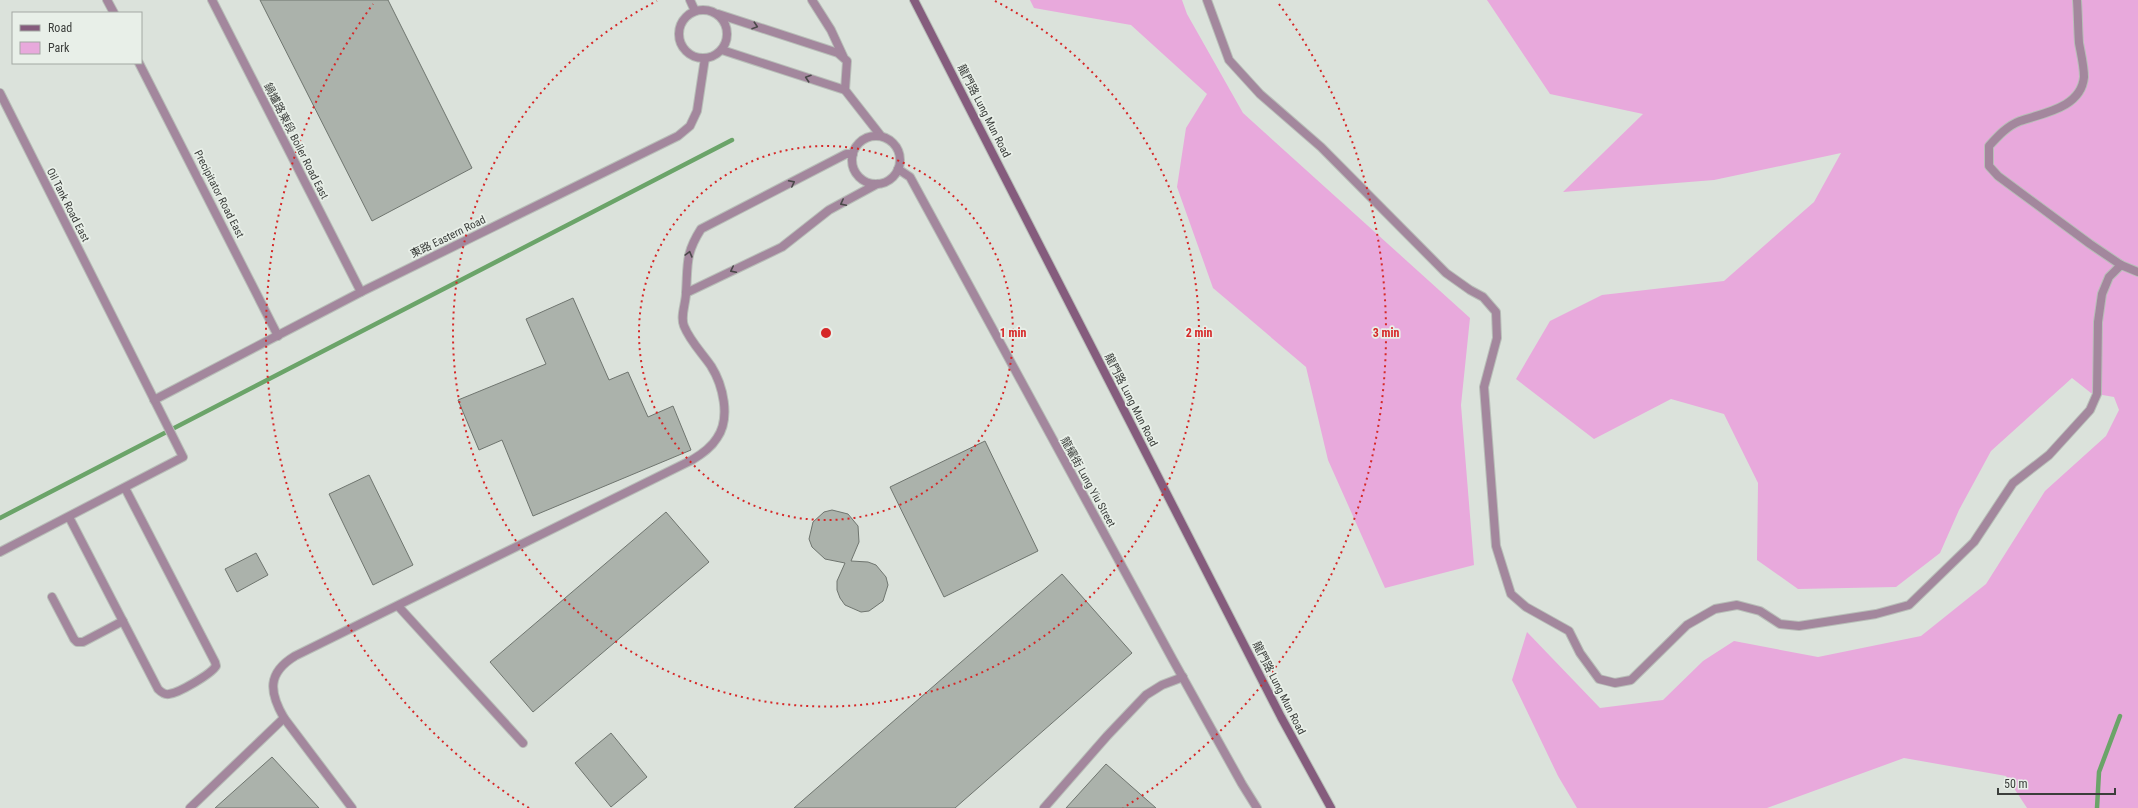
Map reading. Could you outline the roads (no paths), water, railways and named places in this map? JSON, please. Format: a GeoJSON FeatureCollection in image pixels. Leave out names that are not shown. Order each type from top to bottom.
{"type":"FeatureCollection","features":[{"type":"Feature","properties":{"kind":"street"},"geometry":{"type":"LineString","coordinates":[[107,0],[113,12]]}},
{"type":"Feature","properties":{"kind":"street","name":"鍋爐路東段 Boiler Road East"},"geometry":{"type":"LineString","coordinates":[[212,0],[361,292]]}},
{"type":"Feature","properties":{"kind":"street"},"geometry":{"type":"LineString","coordinates":[[690,0],[695,11]]}},
{"type":"Feature","properties":{"kind":"street"},"geometry":{"type":"LineString","coordinates":[[812,0],[831,30],[847,61],[845,90]]}},
{"type":"Feature","properties":{"kind":"street","name":"龍門路 Lung Mun Road"},"geometry":{"type":"LineString","coordinates":[[914,0],[1281,717],[1331,808]]}},
{"type":"Feature","properties":{"kind":"street"},"geometry":{"type":"LineString","coordinates":[[1207,0],[1228,60],[1260,94],[1321,147],[1446,273],[1470,290],[1483,297],[1496,312],[1497,338],[1484,387],[1496,546],[1511,594],[1526,607],[1569,631],[1580,653],[1599,679],[1615,683],[1631,680],[1687,625],[1715,609],[1737,605],[1760,611],[1780,624],[1799,626],[1876,614],[1909,605],[1974,542],[2013,483],[2050,455],[2090,410],[2097,394],[2098,322],[2102,294],[2109,277],[2121,265]]}},
{"type":"Feature","properties":{"kind":"street"},"geometry":{"type":"LineString","coordinates":[[2077,0],[2084,76],[2080,90],[2063,106],[2050,113],[2019,122],[2001,133],[1989,146],[1989,166],[1998,176],[2121,265],[2138,272]]}},
{"type":"Feature","properties":{"kind":"street"},"geometry":{"type":"LineString","coordinates":[[718,14],[727,27],[728,35],[722,50],[711,57],[705,58],[690,54],[680,42],[679,35],[683,20],[695,11],[711,10],[718,14],[844,56]]}},
{"type":"Feature","properties":{"kind":"street"},"geometry":{"type":"LineString","coordinates":[[686,293],[782,247],[829,210],[877,184],[892,178],[898,169],[900,157],[898,149],[893,143],[881,136],[845,90],[722,50]]}},
{"type":"Feature","properties":{"kind":"street","name":"東路 Eastern Road"},"geometry":{"type":"LineString","coordinates":[[154,400],[361,292],[678,136],[690,126],[697,111],[705,58]]}},
{"type":"Feature","properties":{"kind":"street","name":"Precipitator Road East"},"geometry":{"type":"LineString","coordinates":[[140,64],[278,336]]}},
{"type":"Feature","properties":{"kind":"street","name":"Oil Tank Road East"},"geometry":{"type":"LineString","coordinates":[[0,93],[154,400]]}},
{"type":"Feature","properties":{"kind":"street"},"geometry":{"type":"LineString","coordinates":[[877,184],[862,179],[856,174],[853,167],[853,154],[857,144],[863,139],[871,136],[881,136]]}},
{"type":"Feature","properties":{"kind":"street"},"geometry":{"type":"LineString","coordinates":[[352,808],[284,718],[273,692],[274,678],[284,663],[692,460],[708,450],[718,437],[724,405],[720,385],[712,367],[683,324],[686,293],[686,266],[692,244],[701,229],[846,154],[853,154]]}},
{"type":"Feature","properties":{"kind":"street","name":"龍耀街 Lung Yiu Street"},"geometry":{"type":"LineString","coordinates":[[898,169],[910,177],[1182,677],[1257,808]]}},
{"type":"Feature","properties":{"kind":"street"},"geometry":{"type":"LineString","coordinates":[[0,552],[183,457],[154,400]]}},
{"type":"Feature","properties":{"kind":"street"},"geometry":{"type":"LineString","coordinates":[[69,516],[158,689],[162,692],[170,694],[211,673],[216,666],[125,488]]}},
{"type":"Feature","properties":{"kind":"street"},"geometry":{"type":"LineString","coordinates":[[52,597],[77,642],[83,642],[123,621]]}},
{"type":"Feature","properties":{"kind":"street"},"geometry":{"type":"LineString","coordinates":[[398,606],[523,743]]}},
{"type":"Feature","properties":{"kind":"street"},"geometry":{"type":"LineString","coordinates":[[1044,808],[1107,736],[1146,695],[1162,685],[1182,677]]}},
{"type":"Feature","properties":{"kind":"street"},"geometry":{"type":"LineString","coordinates":[[190,808],[284,718]]}},
{"type":"Feature","properties":{"kind":"waterway"},"geometry":{"type":"LineString","coordinates":[[0,518],[732,140]]}},
{"type":"Feature","properties":{"kind":"waterway"},"geometry":{"type":"LineString","coordinates":[[2097,808],[2099,772],[2120,716]]}}]}
